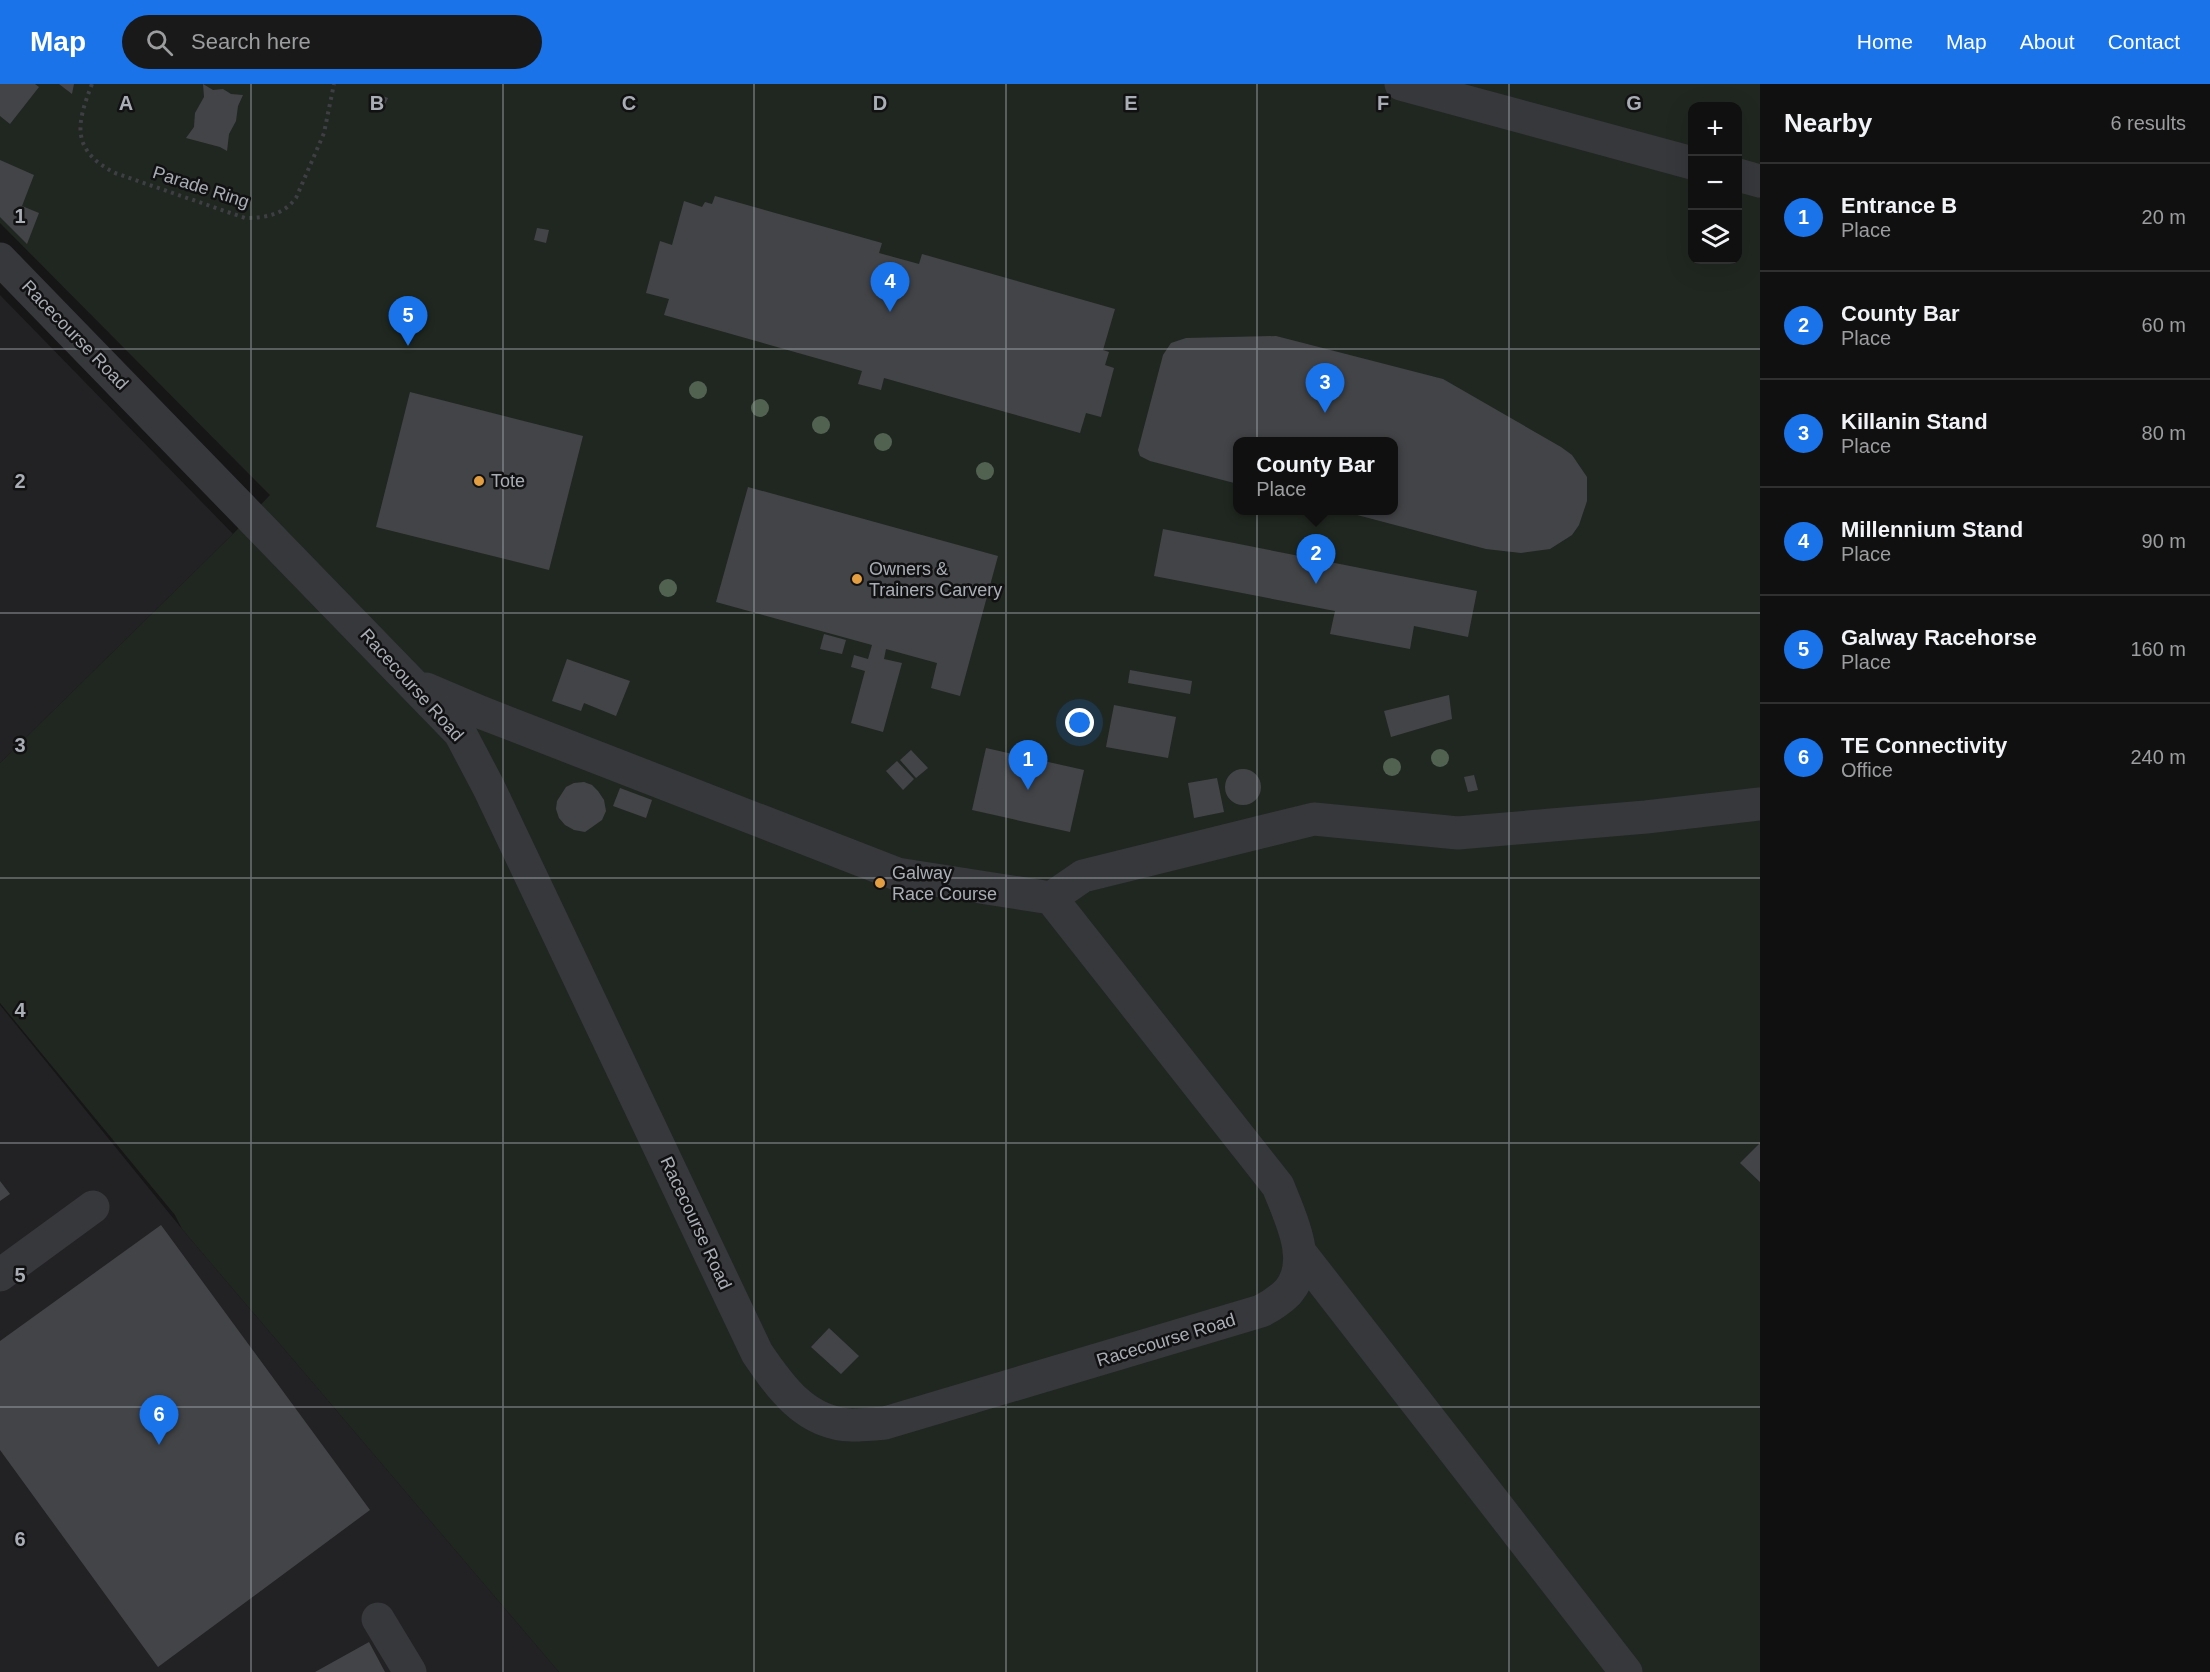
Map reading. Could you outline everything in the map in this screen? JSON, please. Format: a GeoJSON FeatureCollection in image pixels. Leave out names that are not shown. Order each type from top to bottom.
{"type":"FeatureCollection","features":[{"type":"Feature","properties":{"kind":"lane"},"geometry":{"type":"LineString","coordinates":[[1401,84],[1688,162]]}},
{"type":"Feature","properties":{"kind":"lane"},"geometry":{"type":"LineString","coordinates":[[1742,176],[1760,181]]}},
{"type":"Feature","properties":{"kind":"lane","name":"Racecourse Road"},"geometry":{"type":"LineString","coordinates":[[0,259],[460,733],[489,788],[757,1353],[778,1383],[801,1407],[824,1418],[849,1425],[885,1423],[1261,1311],[1277,1302],[1289,1291],[1299,1271],[1299,1251],[1294,1230],[1278,1186],[1051,898]]}},
{"type":"Feature","properties":{"kind":"lane"},"geometry":{"type":"LineString","coordinates":[[414,684],[480,712],[897,874],[1051,898],[1083,876],[1314,819],[1458,833],[1646,817],[1760,804]]}},
{"type":"Feature","properties":{"kind":"lane"},"geometry":{"type":"LineString","coordinates":[[0,1275],[93,1207]]}},
{"type":"Feature","properties":{"kind":"lane"},"geometry":{"type":"LineString","coordinates":[[1299,1251],[1626,1672]]}},
{"type":"Feature","properties":{"kind":"lane"},"geometry":{"type":"LineString","coordinates":[[378,1619],[410,1672]]}},
{"type":"Feature","properties":{"kind":"path","name":"Parade Ring"},"geometry":{"type":"LineString","coordinates":[[92,84],[81,112],[80,129],[82,140],[98,164],[115,173],[245,218],[274,215],[290,206],[296,198],[324,133],[334,84]]}},
{"type":"Feature","properties":{"kind":"shaded area","name":"Galway Race Course"},"geometry":{"type":"Polygon","coordinates":[[[0,84],[1760,84],[1760,1672],[559,1672],[182,1229],[175,1215],[0,1003],[0,763],[270,495],[0,223],[0,84]]]}},
{"type":"Feature","properties":{"kind":"shaded area"},"geometry":{"type":"Polygon","coordinates":[[[0,295],[233,534],[0,763],[0,295]]]}},
{"type":"Feature","properties":{"kind":"shaded area"},"geometry":{"type":"Polygon","coordinates":[[[0,1005],[182,1229],[559,1672],[0,1672],[0,1005]]]}},
{"type":"Feature","properties":{"kind":"building"},"geometry":{"type":"Polygon","coordinates":[[[0,84],[35,84],[39,87],[10,124],[0,116],[0,84]]]}},
{"type":"Feature","properties":{"kind":"building"},"geometry":{"type":"Polygon","coordinates":[[[59,84],[74,84],[72,94],[59,84]]]}},
{"type":"Feature","properties":{"kind":"building"},"geometry":{"type":"Polygon","coordinates":[[[203,84],[213,90],[223,89],[231,94],[243,95],[238,106],[236,121],[229,134],[227,151],[186,138],[194,127],[195,113],[204,97],[203,84]]]}},
{"type":"Feature","properties":{"kind":"building"},"geometry":{"type":"Polygon","coordinates":[[[377,94],[388,98],[384,107],[374,103],[377,94]]]}},
{"type":"Feature","properties":{"kind":"building"},"geometry":{"type":"Polygon","coordinates":[[[0,160],[34,175],[22,206],[39,213],[27,244],[0,217],[0,160]]]}},
{"type":"Feature","properties":{"kind":"building"},"geometry":{"type":"Polygon","coordinates":[[[715,196],[882,243],[879,253],[919,264],[922,254],[1115,309],[1103,350],[1109,352],[1105,365],[1114,368],[1101,417],[1086,413],[1080,433],[884,378],[881,390],[858,384],[862,371],[664,315],[669,299],[646,293],[660,241],[672,245],[684,201],[702,207],[705,202],[712,204],[715,196]]]}},
{"type":"Feature","properties":{"kind":"building"},"geometry":{"type":"Polygon","coordinates":[[[537,228],[549,230],[546,243],[534,240],[537,228]]]}},
{"type":"Feature","properties":{"kind":"building"},"geometry":{"type":"Polygon","coordinates":[[[1276,336],[1443,379],[1572,455],[1587,477],[1587,501],[1579,525],[1572,535],[1550,549],[1521,553],[1486,549],[1357,515],[1398,515],[1398,437],[1233,437],[1233,483],[1150,461],[1140,456],[1138,450],[1163,355],[1171,343],[1186,338],[1276,336]]]}},
{"type":"Feature","properties":{"kind":"building","name":"Tote"},"geometry":{"type":"Polygon","coordinates":[[[410,392],[583,436],[549,570],[376,527],[410,392]]]}},
{"type":"Feature","properties":{"kind":"building","name":"Owners & Trainers Carvery"},"geometry":{"type":"Polygon","coordinates":[[[748,487],[998,556],[960,696],[931,688],[937,663],[886,649],[884,659],[902,663],[883,732],[851,723],[865,671],[851,667],[854,655],[868,659],[872,645],[716,602],[748,487]]]}},
{"type":"Feature","properties":{"kind":"building"},"geometry":{"type":"Polygon","coordinates":[[[1163,529],[1477,591],[1468,637],[1414,626],[1410,649],[1330,634],[1335,611],[1154,576],[1163,529]]]}},
{"type":"Feature","properties":{"kind":"building"},"geometry":{"type":"Polygon","coordinates":[[[824,634],[846,640],[842,654],[820,649],[824,634]]]}},
{"type":"Feature","properties":{"kind":"building"},"geometry":{"type":"Polygon","coordinates":[[[567,659],[630,681],[616,716],[584,703],[581,711],[552,701],[567,659]]]}},
{"type":"Feature","properties":{"kind":"building"},"geometry":{"type":"Polygon","coordinates":[[[1130,670],[1192,681],[1190,694],[1128,683],[1130,670]]]}},
{"type":"Feature","properties":{"kind":"building"},"geometry":{"type":"Polygon","coordinates":[[[1449,695],[1452,719],[1391,737],[1384,711],[1449,695]]]}},
{"type":"Feature","properties":{"kind":"building"},"geometry":{"type":"Polygon","coordinates":[[[1114,705],[1176,717],[1168,758],[1106,747],[1114,705]]]}},
{"type":"Feature","properties":{"kind":"building"},"geometry":{"type":"Polygon","coordinates":[[[986,748],[1084,770],[1070,832],[972,810],[986,748]]]}},
{"type":"Feature","properties":{"kind":"building"},"geometry":{"type":"Polygon","coordinates":[[[911,750],[928,768],[916,778],[900,760],[911,750]]]}},
{"type":"Feature","properties":{"kind":"building"},"geometry":{"type":"Polygon","coordinates":[[[897,761],[914,779],[903,790],[886,771],[897,761]]]}},
{"type":"Feature","properties":{"kind":"building"},"geometry":{"type":"Polygon","coordinates":[[[1243,769],[1256,774],[1261,787],[1256,800],[1243,805],[1230,800],[1225,787],[1230,774],[1243,769]]]}},
{"type":"Feature","properties":{"kind":"building"},"geometry":{"type":"Polygon","coordinates":[[[1474,775],[1478,790],[1468,792],[1464,777],[1474,775]]]}},
{"type":"Feature","properties":{"kind":"building"},"geometry":{"type":"Polygon","coordinates":[[[1217,778],[1224,812],[1194,818],[1188,783],[1217,778]]]}},
{"type":"Feature","properties":{"kind":"building"},"geometry":{"type":"Polygon","coordinates":[[[584,782],[592,785],[598,791],[604,800],[606,811],[602,820],[585,832],[565,825],[556,809],[557,801],[566,787],[584,782]]]}},
{"type":"Feature","properties":{"kind":"building"},"geometry":{"type":"Polygon","coordinates":[[[620,788],[652,800],[646,818],[613,806],[620,788]]]}},
{"type":"Feature","properties":{"kind":"building"},"geometry":{"type":"Polygon","coordinates":[[[1760,1143],[1760,1182],[1740,1163],[1760,1143]]]}},
{"type":"Feature","properties":{"kind":"building"},"geometry":{"type":"Polygon","coordinates":[[[0,1181],[10,1194],[0,1201],[0,1181]]]}},
{"type":"Feature","properties":{"kind":"building"},"geometry":{"type":"Polygon","coordinates":[[[161,1225],[370,1510],[158,1667],[0,1450],[0,1341],[161,1225]]]}},
{"type":"Feature","properties":{"kind":"building"},"geometry":{"type":"Polygon","coordinates":[[[829,1328],[859,1356],[841,1374],[811,1347],[829,1328]]]}},
{"type":"Feature","properties":{"kind":"building"},"geometry":{"type":"Polygon","coordinates":[[[369,1642],[385,1672],[315,1672],[369,1642]]]}},
{"type":"Feature","properties":{"kind":"place","name":"Millennium Stand"},"geometry":{"type":"Point","coordinates":[890,312]}},
{"type":"Feature","properties":{"kind":"place","name":"Galway Racehorse"},"geometry":{"type":"Point","coordinates":[408,346]}},
{"type":"Feature","properties":{"kind":"place","name":"Killanin Stand"},"geometry":{"type":"Point","coordinates":[1325,413]}},
{"type":"Feature","properties":{"kind":"place","name":"Tote"},"geometry":{"type":"Point","coordinates":[479,481]}},
{"type":"Feature","properties":{"kind":"place","name":"Owners & Trainers Carvery"},"geometry":{"type":"Point","coordinates":[857,579]}},
{"type":"Feature","properties":{"kind":"place","name":"County Bar"},"geometry":{"type":"Point","coordinates":[1316,584]}},
{"type":"Feature","properties":{"kind":"place","name":"Entrance B"},"geometry":{"type":"Point","coordinates":[1028,790]}},
{"type":"Feature","properties":{"kind":"place","name":"Galway Race Course"},"geometry":{"type":"Point","coordinates":[880,883]}},
{"type":"Feature","properties":{"kind":"place","name":"TE Connectivity"},"geometry":{"type":"Point","coordinates":[159,1445]}}]}
